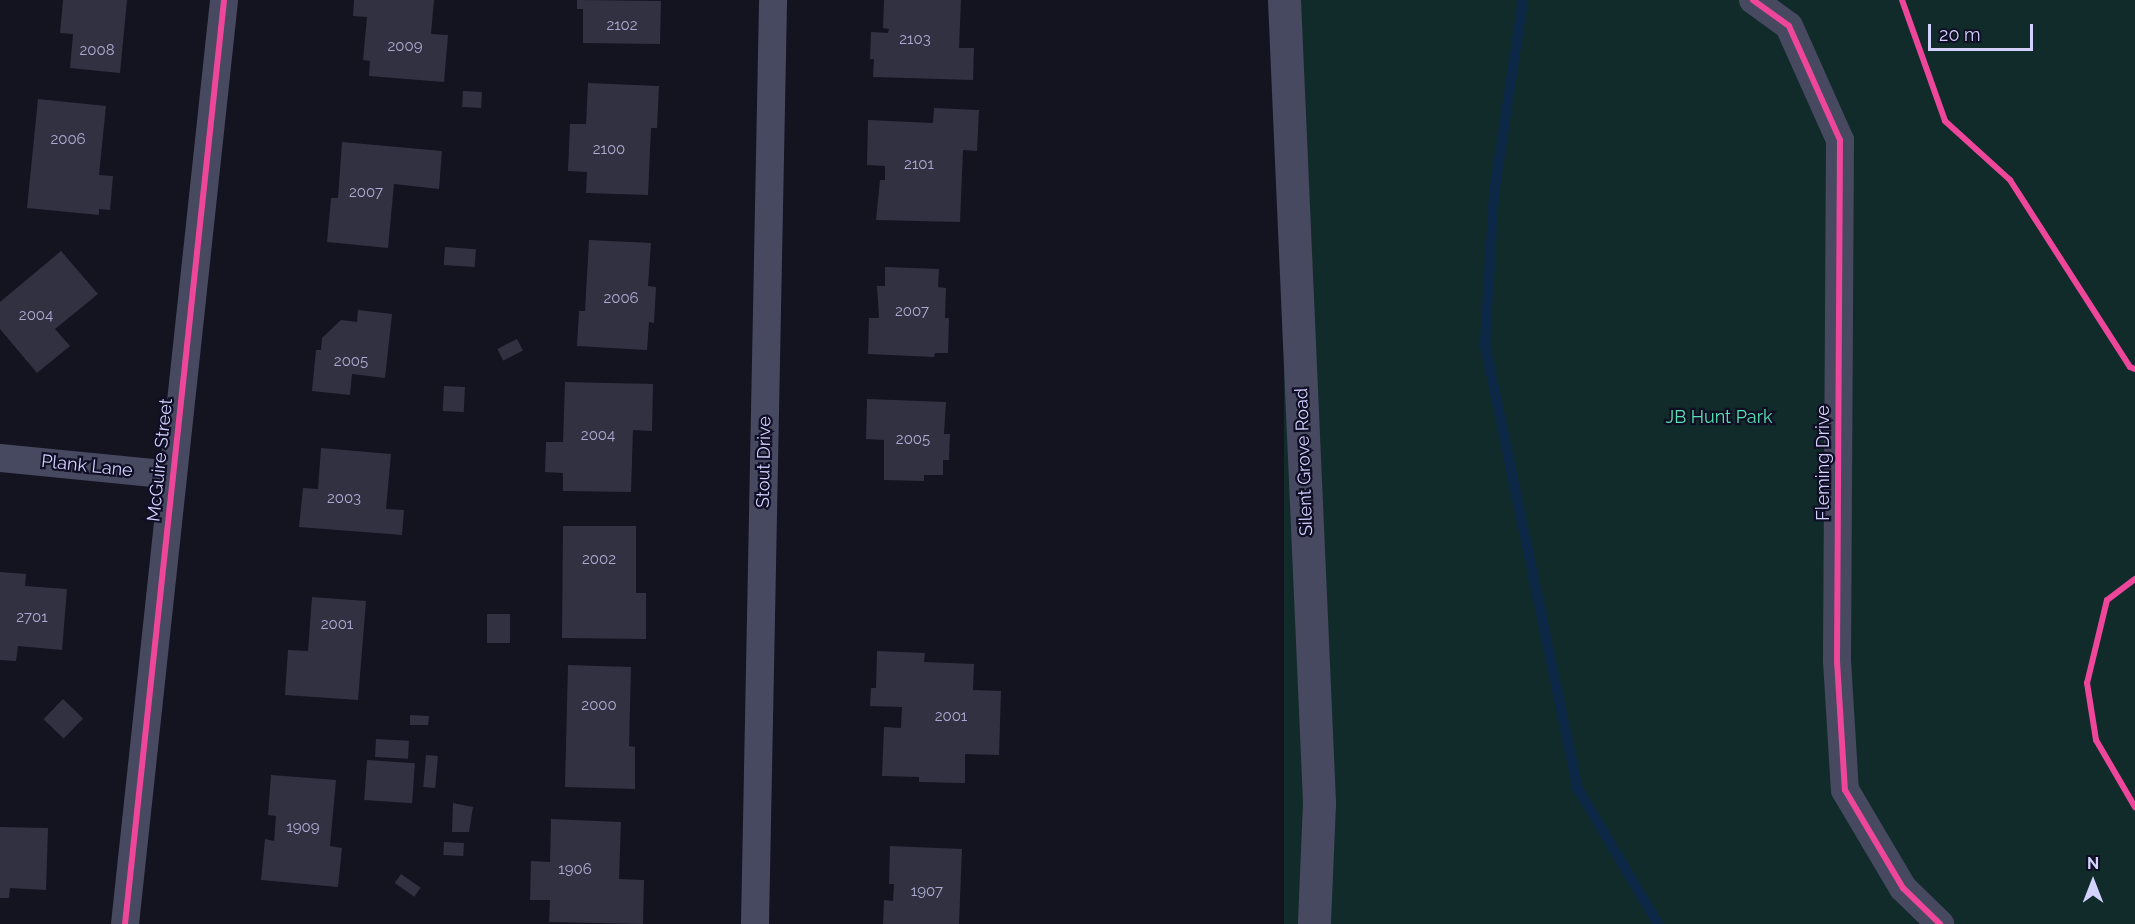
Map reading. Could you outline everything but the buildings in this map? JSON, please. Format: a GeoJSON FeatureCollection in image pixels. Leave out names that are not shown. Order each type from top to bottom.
{"type":"FeatureCollection","features":[{"type":"Feature","properties":{"kind":"street","name":"McGuire Street"},"geometry":{"type":"LineString","coordinates":[[125,924],[224,0]]}},
{"type":"Feature","properties":{"kind":"street","name":"Stout Drive"},"geometry":{"type":"LineString","coordinates":[[755,924],[773,0]]}},
{"type":"Feature","properties":{"kind":"street","name":"Silent Grove Road"},"geometry":{"type":"LineString","coordinates":[[1284,0],[1319,803],[1314,924]]}},
{"type":"Feature","properties":{"kind":"street","name":"Fleming Drive"},"geometry":{"type":"LineString","coordinates":[[1753,0],[1789,26],[1840,140],[1837,661],[1845,790],[1903,888],[1940,924]]}},
{"type":"Feature","properties":{"kind":"street","name":"Plank Lane"},"geometry":{"type":"LineString","coordinates":[[0,458],[173,475]]}},
{"type":"Feature","properties":{"kind":"green space","name":"JB Hunt Park"},"geometry":{"type":"Polygon","coordinates":[[[1284,0],[2135,0],[2135,924],[1284,924],[1284,0]]]}},
{"type":"Feature","properties":{"kind":"waterway"},"geometry":{"type":"LineString","coordinates":[[1523,0],[1494,193],[1485,345],[1577,787],[1658,924]]}},
{"type":"Feature","properties":{"kind":"cycle path"},"geometry":{"type":"LineString","coordinates":[[125,924],[224,0]]}},
{"type":"Feature","properties":{"kind":"cycle path"},"geometry":{"type":"LineString","coordinates":[[1753,0],[1789,26],[1840,140],[1837,661],[1845,790],[1903,888],[1940,924]]}},
{"type":"Feature","properties":{"kind":"cycle path"},"geometry":{"type":"LineString","coordinates":[[1902,0],[1945,121],[2010,180],[2130,367],[2135,369]]}},
{"type":"Feature","properties":{"kind":"cycle path"},"geometry":{"type":"LineString","coordinates":[[2135,579],[2107,600],[2087,683],[2096,740],[2135,807]]}}]}
